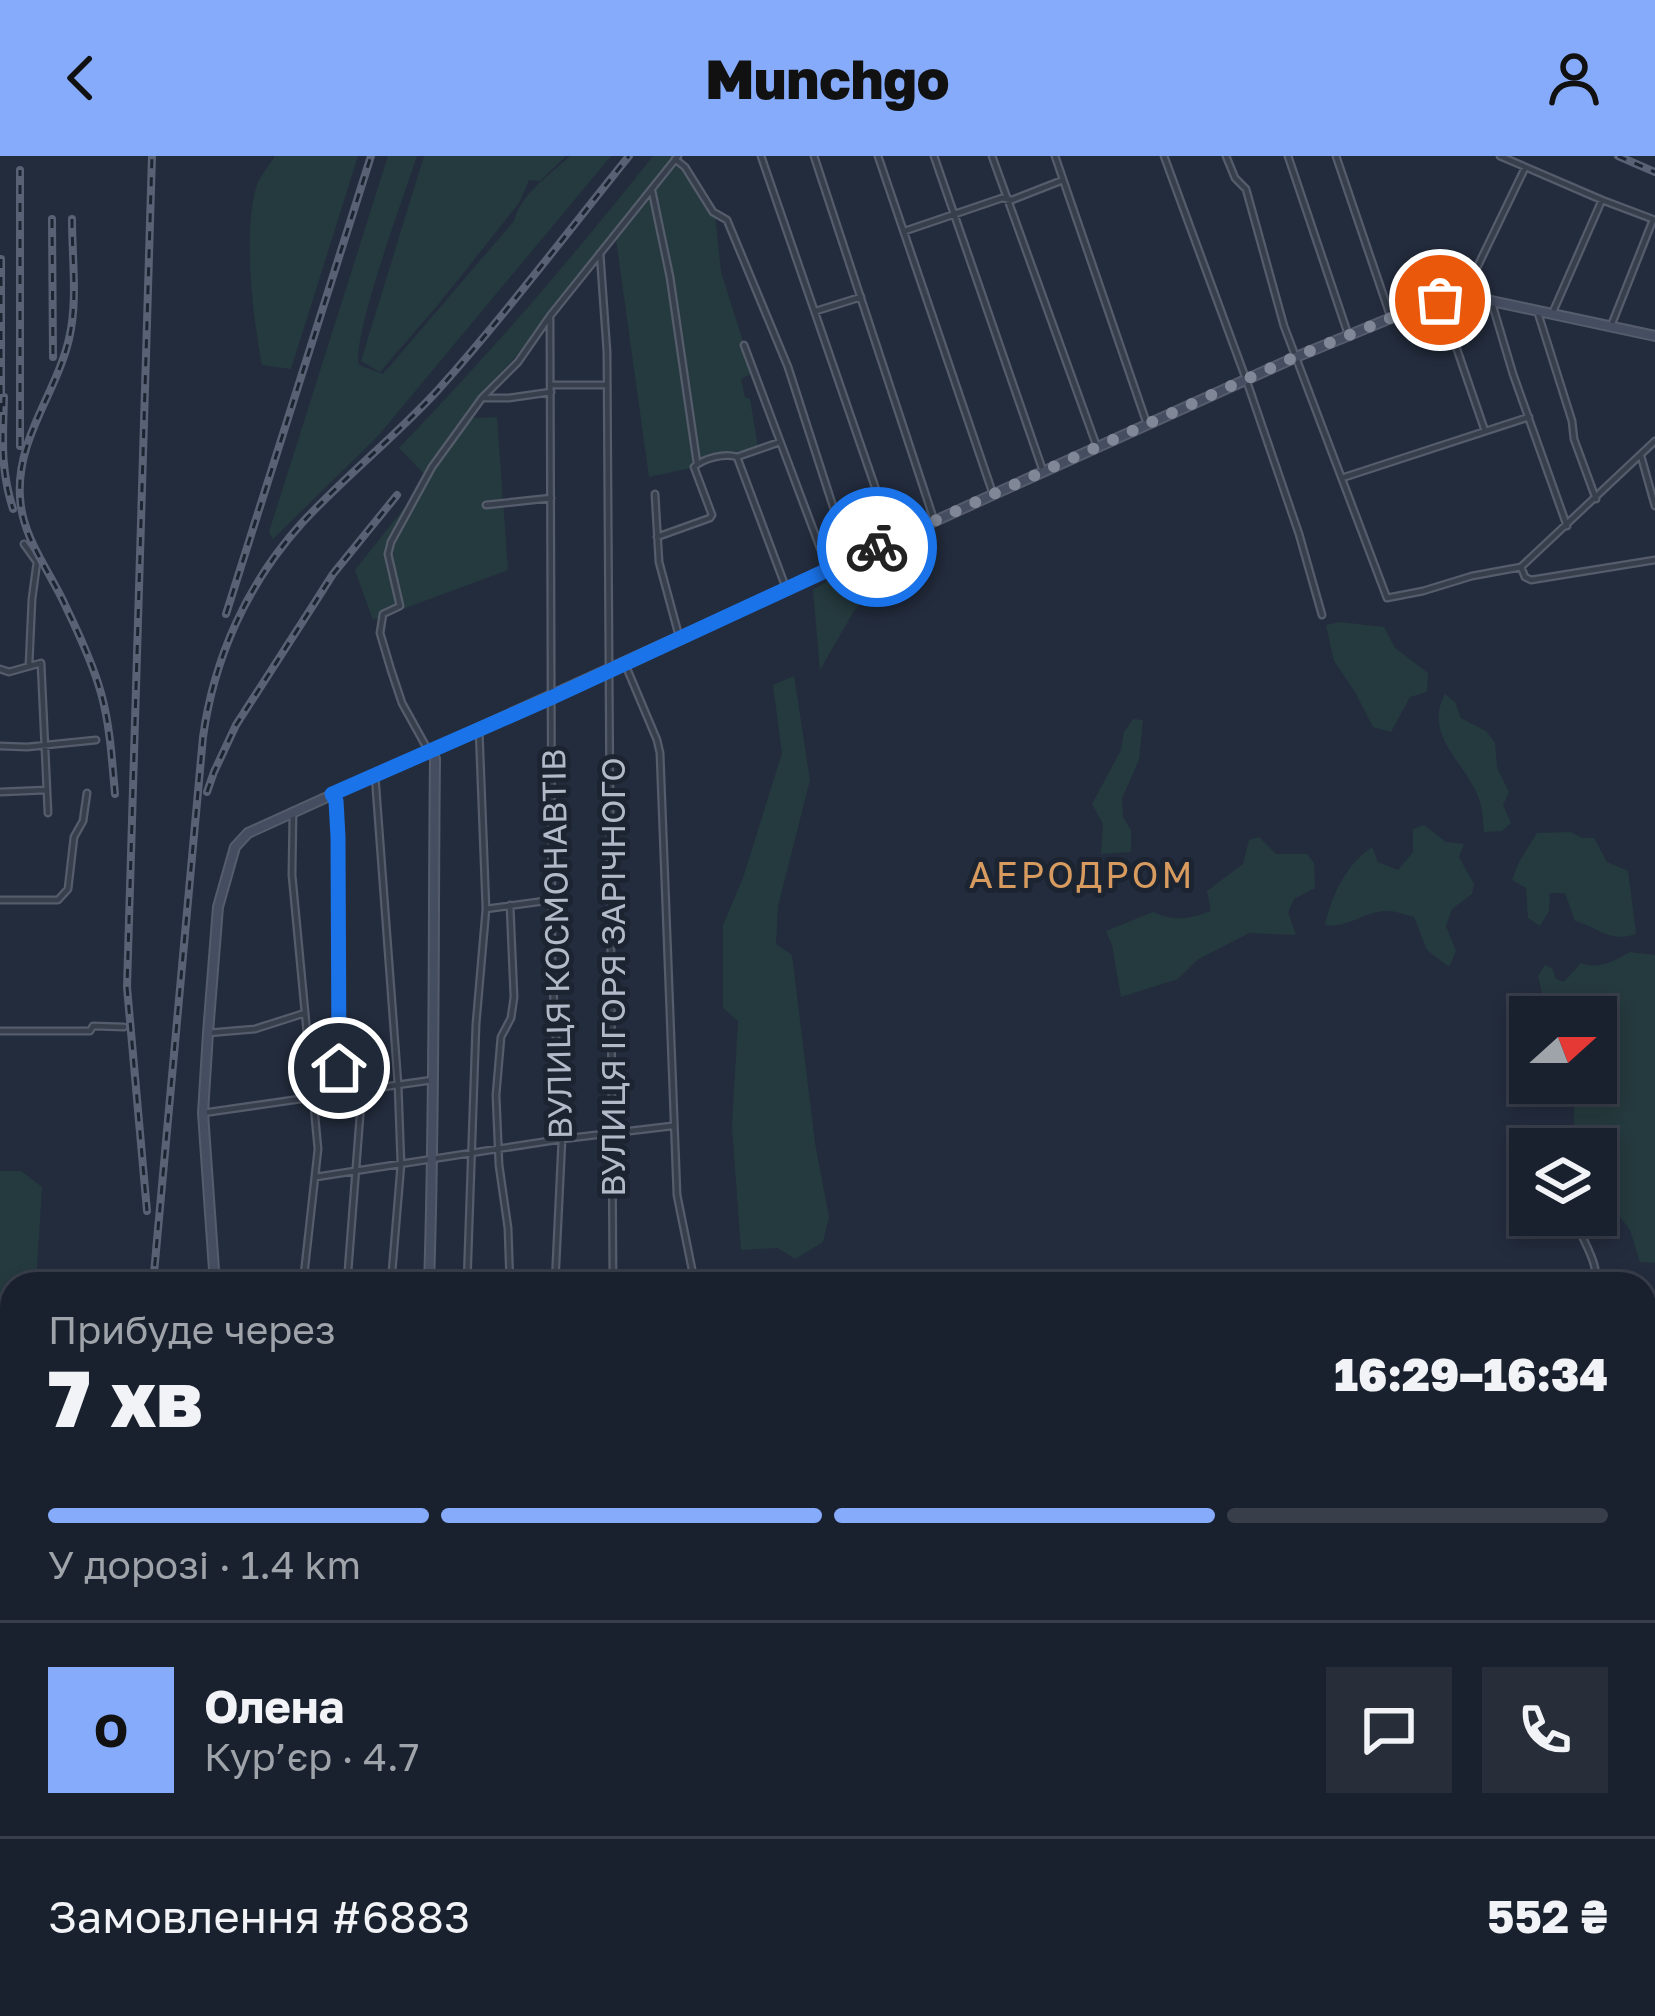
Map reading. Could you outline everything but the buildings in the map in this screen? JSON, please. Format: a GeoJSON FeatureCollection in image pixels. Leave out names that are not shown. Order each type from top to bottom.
{"type":"FeatureCollection","features":[{"type":"Feature","properties":{"kind":"street"},"geometry":{"type":"LineString","coordinates":[[761,156],[893,539]]}},
{"type":"Feature","properties":{"kind":"street"},"geometry":{"type":"LineString","coordinates":[[814,156],[934,520]]}},
{"type":"Feature","properties":{"kind":"street"},"geometry":{"type":"LineString","coordinates":[[878,156],[993,494]]}},
{"type":"Feature","properties":{"kind":"street"},"geometry":{"type":"LineString","coordinates":[[934,156],[1043,471]]}},
{"type":"Feature","properties":{"kind":"street"},"geometry":{"type":"LineString","coordinates":[[992,156],[1097,447]]}},
{"type":"Feature","properties":{"kind":"street"},"geometry":{"type":"LineString","coordinates":[[1055,156],[1147,424]]}},
{"type":"Feature","properties":{"kind":"street"},"geometry":{"type":"LineString","coordinates":[[1164,156],[1246,379],[1322,615]]}},
{"type":"Feature","properties":{"kind":"street"},"geometry":{"type":"LineString","coordinates":[[1226,156],[1235,178],[1246,189],[1295,357],[1387,598],[1521,567],[1655,441]]}},
{"type":"Feature","properties":{"kind":"street"},"geometry":{"type":"LineString","coordinates":[[1288,156],[1348,334]]}},
{"type":"Feature","properties":{"kind":"street"},"geometry":{"type":"LineString","coordinates":[[1336,156],[1391,318]]}},
{"type":"Feature","properties":{"kind":"street"},"geometry":{"type":"LineString","coordinates":[[1500,156],[1654,219],[1611,326]]}},
{"type":"Feature","properties":{"kind":"street"},"geometry":{"type":"LineString","coordinates":[[429,1272],[435,759],[402,703],[380,633],[383,614],[400,606],[388,554],[432,467],[482,398],[518,362],[677,158],[713,212],[727,220],[751,274],[788,367],[850,559]]}},
{"type":"Feature","properties":{"kind":"street"},"geometry":{"type":"LineString","coordinates":[[1468,296],[1525,168]]}},
{"type":"Feature","properties":{"kind":"street"},"geometry":{"type":"LineString","coordinates":[[905,231],[1063,180]]}},
{"type":"Feature","properties":{"kind":"street"},"geometry":{"type":"LineString","coordinates":[[651,189],[670,277],[695,471],[712,515],[656,537]]}},
{"type":"Feature","properties":{"kind":"street"},"geometry":{"type":"LineString","coordinates":[[1552,314],[1602,200]]}},
{"type":"Feature","properties":{"kind":"street","name":"ВУЛИЦЯ ІГОРЯ ЗАРІЧНОГО"},"geometry":{"type":"LineString","coordinates":[[600,253],[607,385],[613,1272]]}},
{"type":"Feature","properties":{"kind":"street"},"geometry":{"type":"LineString","coordinates":[[214,1272],[203,1113],[208,1034],[218,907],[236,847],[248,833],[1295,357],[1440,300],[1468,296],[1655,336]]}},
{"type":"Feature","properties":{"kind":"street"},"geometry":{"type":"LineString","coordinates":[[816,311],[861,297]]}},
{"type":"Feature","properties":{"kind":"street"},"geometry":{"type":"LineString","coordinates":[[1440,300],[1485,431]]}},
{"type":"Feature","properties":{"kind":"street"},"geometry":{"type":"LineString","coordinates":[[1491,300],[1567,526]]}},
{"type":"Feature","properties":{"kind":"street"},"geometry":{"type":"LineString","coordinates":[[1536,309],[1596,499]]}},
{"type":"Feature","properties":{"kind":"street","name":"ВУЛИЦЯ КОСМОНАВТІВ"},"geometry":{"type":"LineString","coordinates":[[550,316],[553,996],[562,1139],[556,1272]]}},
{"type":"Feature","properties":{"kind":"street"},"geometry":{"type":"LineString","coordinates":[[744,345],[828,569]]}},
{"type":"Feature","properties":{"kind":"street"},"geometry":{"type":"LineString","coordinates":[[482,398],[607,385]]}},
{"type":"Feature","properties":{"kind":"street"},"geometry":{"type":"LineString","coordinates":[[1342,478],[1529,417]]}},
{"type":"Feature","properties":{"kind":"street"},"geometry":{"type":"LineString","coordinates":[[697,463],[725,455],[737,457],[779,442]]}},
{"type":"Feature","properties":{"kind":"street"},"geometry":{"type":"LineString","coordinates":[[1641,456],[1655,506]]}},
{"type":"Feature","properties":{"kind":"street"},"geometry":{"type":"LineString","coordinates":[[737,457],[786,588]]}},
{"type":"Feature","properties":{"kind":"street"},"geometry":{"type":"LineString","coordinates":[[655,494],[659,562],[679,636]]}},
{"type":"Feature","properties":{"kind":"street"},"geometry":{"type":"LineString","coordinates":[[486,506],[551,498]]}},
{"type":"Feature","properties":{"kind":"street"},"geometry":{"type":"LineString","coordinates":[[24,544],[37,562],[29,665]]}},
{"type":"Feature","properties":{"kind":"street"},"geometry":{"type":"LineString","coordinates":[[1521,567],[1531,580],[1655,560]]}},
{"type":"Feature","properties":{"kind":"street"},"geometry":{"type":"LineString","coordinates":[[0,669],[9,672],[41,663],[48,813]]}},
{"type":"Feature","properties":{"kind":"street"},"geometry":{"type":"LineString","coordinates":[[625,664],[660,754],[679,1213],[692,1272]]}},
{"type":"Feature","properties":{"kind":"street"},"geometry":{"type":"LineString","coordinates":[[468,1272],[475,1046],[486,909],[479,728]]}},
{"type":"Feature","properties":{"kind":"street"},"geometry":{"type":"LineString","coordinates":[[0,746],[96,740]]}},
{"type":"Feature","properties":{"kind":"street"},"geometry":{"type":"LineString","coordinates":[[375,775],[398,1084],[400,1164],[392,1272]]}},
{"type":"Feature","properties":{"kind":"street"},"geometry":{"type":"LineString","coordinates":[[0,792],[46,790]]}},
{"type":"Feature","properties":{"kind":"street"},"geometry":{"type":"LineString","coordinates":[[0,900],[58,900],[64,896],[87,793]]}},
{"type":"Feature","properties":{"kind":"street"},"geometry":{"type":"LineString","coordinates":[[332,794],[338,837],[340,1094]]}},
{"type":"Feature","properties":{"kind":"street"},"geometry":{"type":"LineString","coordinates":[[293,812],[292,875],[318,1149],[304,1272]]}},
{"type":"Feature","properties":{"kind":"street"},"geometry":{"type":"LineString","coordinates":[[486,909],[553,900]]}},
{"type":"Feature","properties":{"kind":"street"},"geometry":{"type":"LineString","coordinates":[[510,905],[514,997],[498,1052],[498,1149],[510,1272]]}},
{"type":"Feature","properties":{"kind":"street"},"geometry":{"type":"LineString","coordinates":[[208,1034],[255,1029],[305,1013]]}},
{"type":"Feature","properties":{"kind":"street"},"geometry":{"type":"LineString","coordinates":[[0,1031],[124,1027]]}},
{"type":"Feature","properties":{"kind":"street"},"geometry":{"type":"LineString","coordinates":[[203,1113],[432,1081]]}},
{"type":"Feature","properties":{"kind":"street"},"geometry":{"type":"LineString","coordinates":[[348,1272],[362,1090]]}},
{"type":"Feature","properties":{"kind":"street"},"geometry":{"type":"LineString","coordinates":[[316,1177],[675,1126]]}},
{"type":"Feature","properties":{"kind":"street"},"geometry":{"type":"LineString","coordinates":[[1580,1236],[1598,1272]]}},
{"type":"Feature","properties":{"kind":"street"},"geometry":{"type":"LineString","coordinates":[[1537,2016],[1581,2016]]}},
{"type":"Feature","properties":{"kind":"green space"},"geometry":{"type":"Polygon","coordinates":[[[275,156],[358,156],[291,369],[262,365],[251,276],[252,206],[257,184],[275,156]]]}},
{"type":"Feature","properties":{"kind":"green space"},"geometry":{"type":"Polygon","coordinates":[[[388,156],[417,156],[371,297],[359,350],[359,365],[383,374],[514,221],[537,185],[570,156],[611,156],[378,436],[273,539],[269,532],[388,156]]]}},
{"type":"Feature","properties":{"kind":"green space"},"geometry":{"type":"Polygon","coordinates":[[[424,156],[566,156],[540,181],[529,180],[519,203],[380,372],[361,361],[424,156]]]}},
{"type":"Feature","properties":{"kind":"green space"},"geometry":{"type":"Polygon","coordinates":[[[653,156],[679,156],[715,214],[721,272],[753,373],[741,379],[745,397],[750,399],[758,447],[649,477],[615,232],[473,403],[471,418],[497,417],[508,570],[373,620],[355,570],[428,478],[399,448],[530,305],[653,156]]]}},
{"type":"Feature","properties":{"kind":"green space"},"geometry":{"type":"Polygon","coordinates":[[[848,569],[866,586],[867,596],[820,670],[813,590],[848,569]]]}},
{"type":"Feature","properties":{"kind":"green space"},"geometry":{"type":"Polygon","coordinates":[[[1326,625],[1384,627],[1395,648],[1428,673],[1427,692],[1410,697],[1391,732],[1373,727],[1334,661],[1326,625]]]}},
{"type":"Feature","properties":{"kind":"green space"},"geometry":{"type":"Polygon","coordinates":[[[794,676],[810,780],[778,906],[776,944],[792,955],[829,1217],[823,1242],[795,1259],[778,1248],[741,1250],[732,1126],[738,1021],[723,1008],[723,925],[743,878],[782,753],[773,685],[794,676]]]}},
{"type":"Feature","properties":{"kind":"green space"},"geometry":{"type":"Polygon","coordinates":[[[1445,694],[1455,702],[1461,718],[1486,731],[1495,743],[1497,768],[1509,792],[1503,805],[1511,823],[1502,831],[1484,832],[1474,788],[1443,737],[1439,709],[1445,694]]]}},
{"type":"Feature","properties":{"kind":"green space"},"geometry":{"type":"Polygon","coordinates":[[[1133,719],[1143,720],[1139,760],[1122,798],[1123,817],[1131,830],[1131,852],[1101,854],[1103,824],[1092,804],[1133,719]]]}},
{"type":"Feature","properties":{"kind":"green space"},"geometry":{"type":"Polygon","coordinates":[[[1424,825],[1446,842],[1464,844],[1459,857],[1474,884],[1472,894],[1452,909],[1446,926],[1456,951],[1449,967],[1427,950],[1414,917],[1384,911],[1325,925],[1336,891],[1355,862],[1372,847],[1378,862],[1398,870],[1413,852],[1413,829],[1424,825]]]}},
{"type":"Feature","properties":{"kind":"green space"},"geometry":{"type":"Polygon","coordinates":[[[1571,832],[1594,838],[1607,862],[1628,871],[1636,934],[1611,936],[1575,921],[1565,893],[1550,893],[1549,911],[1540,926],[1528,918],[1526,888],[1512,880],[1519,862],[1537,833],[1571,832]]]}},
{"type":"Feature","properties":{"kind":"green space"},"geometry":{"type":"Polygon","coordinates":[[[1259,837],[1276,854],[1307,854],[1314,863],[1315,888],[1294,899],[1288,912],[1296,935],[1249,933],[1197,960],[1178,979],[1121,997],[1106,931],[1153,912],[1182,918],[1211,911],[1207,891],[1243,864],[1249,840],[1259,837]]]}},
{"type":"Feature","properties":{"kind":"green space"},"geometry":{"type":"Polygon","coordinates":[[[1630,952],[1655,955],[1655,1263],[1640,1262],[1630,1230],[1617,1213],[1617,1128],[1574,1128],[1574,1104],[1617,1104],[1617,996],[1543,996],[1538,976],[1545,965],[1564,982],[1581,963],[1612,961],[1630,952]]]}},
{"type":"Feature","properties":{"kind":"green space"},"geometry":{"type":"Polygon","coordinates":[[[0,1171],[21,1171],[42,1187],[37,1272],[0,1272],[0,1171]]]}},
{"type":"Feature","properties":{"kind":"railway"},"geometry":{"type":"LineString","coordinates":[[147,1211],[127,987],[152,156]]}},
{"type":"Feature","properties":{"kind":"railway"},"geometry":{"type":"LineString","coordinates":[[226,614],[371,156]]}},
{"type":"Feature","properties":{"kind":"railway"},"geometry":{"type":"LineString","coordinates":[[154,1272],[203,737],[215,679],[236,623],[264,571],[301,524],[438,390],[629,156]]}},
{"type":"Feature","properties":{"kind":"railway"},"geometry":{"type":"LineString","coordinates":[[1618,156],[1655,172]]}},
{"type":"Feature","properties":{"kind":"railway"},"geometry":{"type":"LineString","coordinates":[[20,170],[20,446]]}},
{"type":"Feature","properties":{"kind":"railway"},"geometry":{"type":"LineString","coordinates":[[52,219],[53,357]]}},
{"type":"Feature","properties":{"kind":"railway"},"geometry":{"type":"LineString","coordinates":[[72,219],[72,325],[63,359],[30,436],[20,497],[31,540],[98,682],[109,730],[115,794]]}},
{"type":"Feature","properties":{"kind":"railway"},"geometry":{"type":"LineString","coordinates":[[1,259],[1,415]]}},
{"type":"Feature","properties":{"kind":"railway"},"geometry":{"type":"LineString","coordinates":[[4,397],[4,467],[13,509]]}},
{"type":"Feature","properties":{"kind":"railway"},"geometry":{"type":"LineString","coordinates":[[207,792],[236,725],[333,574],[397,495]]}},
{"type":"Feature","properties":{"kind":"way so far"},"geometry":{"type":"LineString","coordinates":[[877,547],[1295,357],[1440,300]]}},
{"type":"Feature","properties":{"kind":"district","name":"АЕРОДРОМ"},"geometry":{"type":"Point","coordinates":[1082,874]}},
{"type":"Feature","properties":{"kind":"route"},"geometry":{"type":"LineString","coordinates":[[339,1068],[338,837],[332,794],[877,547]]}}]}
